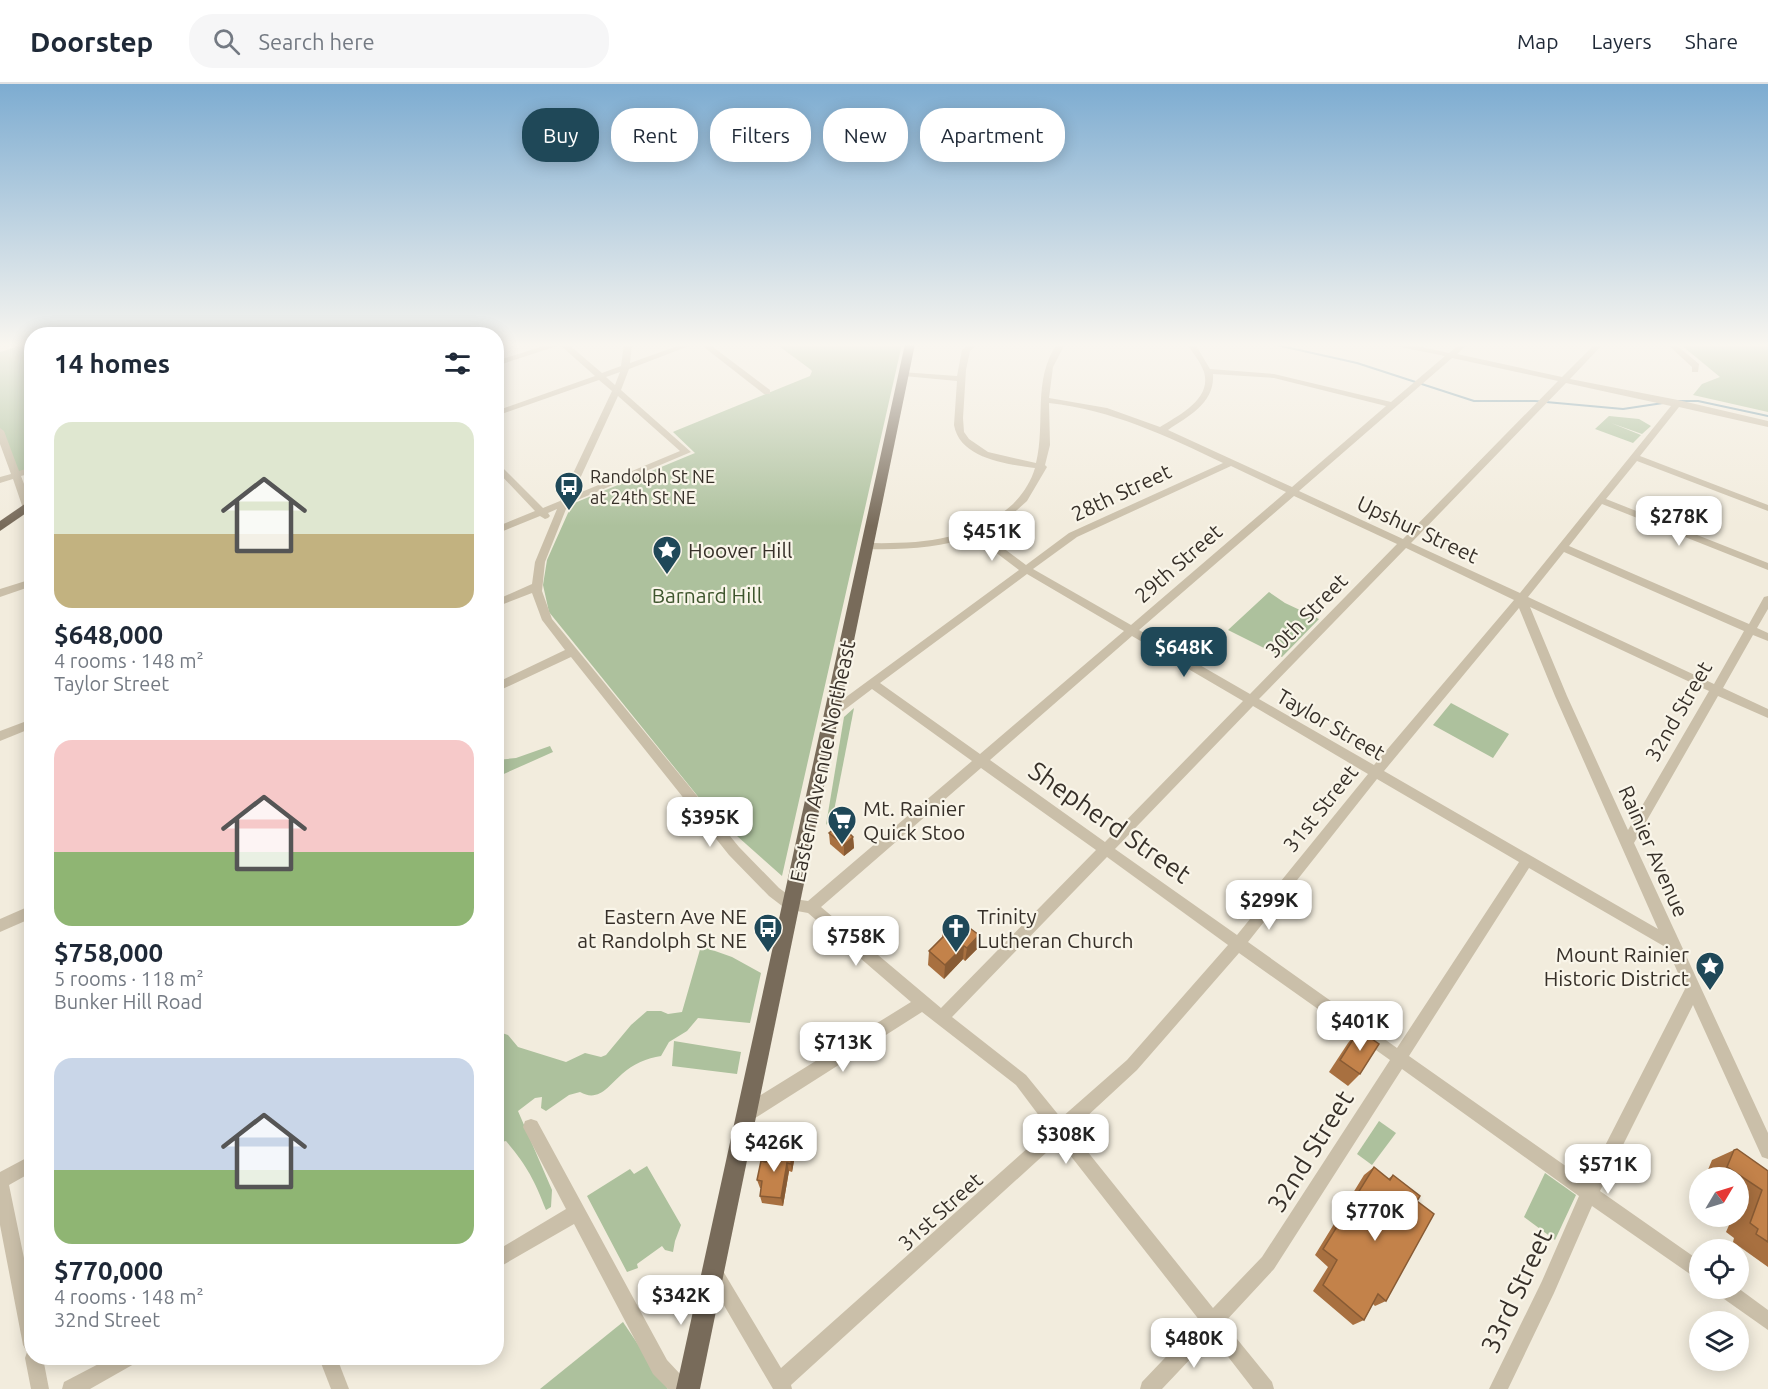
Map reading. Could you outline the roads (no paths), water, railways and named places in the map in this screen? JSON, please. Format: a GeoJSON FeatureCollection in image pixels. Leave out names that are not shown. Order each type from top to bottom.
{"type":"FeatureCollection","features":[{"type":"Feature","properties":{"kind":"main road","name":"Eastern Avenue Northeast"},"geometry":{"type":"LineString","coordinates":[[687,1389],[897,405]]}},
{"type":"Feature","properties":{"kind":"main road"},"geometry":{"type":"LineString","coordinates":[[0,527],[24,509]]}},
{"type":"Feature","properties":{"kind":"street"},"geometry":{"type":"LineString","coordinates":[[504,411],[521,405]]}},
{"type":"Feature","properties":{"kind":"street"},"geometry":{"type":"LineString","coordinates":[[609,405],[564,503],[540,562],[536,587],[547,620],[728,844],[767,885],[791,905],[811,907],[923,1003],[1021,1080],[1265,1389]]}},
{"type":"Feature","properties":{"kind":"street"},"geometry":{"type":"LineString","coordinates":[[504,528],[686,452],[633,405]]}},
{"type":"Feature","properties":{"kind":"street"},"geometry":{"type":"LineString","coordinates":[[959,405],[959,430],[971,446],[1008,460],[1042,467]]}},
{"type":"Feature","properties":{"kind":"street"},"geometry":{"type":"LineString","coordinates":[[867,546],[925,546],[956,540],[998,521],[1022,501],[1037,480],[1046,444],[1045,405]]}},
{"type":"Feature","properties":{"kind":"street","name":"Upshur Street"},"geometry":{"type":"LineString","coordinates":[[1088,405],[1107,409],[1161,430],[1768,714]]}},
{"type":"Feature","properties":{"kind":"street"},"geometry":{"type":"LineString","coordinates":[[1161,430],[1196,405]]}},
{"type":"Feature","properties":{"kind":"street","name":"29th Street"},"geometry":{"type":"LineString","coordinates":[[811,907],[1392,405]]}},
{"type":"Feature","properties":{"kind":"street","name":"30th Street"},"geometry":{"type":"LineString","coordinates":[[942,1017],[1539,405]]}},
{"type":"Feature","properties":{"kind":"street","name":"31st Street"},"geometry":{"type":"LineString","coordinates":[[782,1386],[1132,1065],[1238,944],[1375,772],[1521,599],[1676,405]]}},
{"type":"Feature","properties":{"kind":"street"},"geometry":{"type":"LineString","coordinates":[[1687,405],[1768,423]]}},
{"type":"Feature","properties":{"kind":"street"},"geometry":{"type":"LineString","coordinates":[[0,431],[24,493]]}},
{"type":"Feature","properties":{"kind":"street"},"geometry":{"type":"LineString","coordinates":[[1635,457],[1768,508]]}},
{"type":"Feature","properties":{"kind":"street","name":"28th Street"},"geometry":{"type":"LineString","coordinates":[[831,714],[1025,569],[1089,526],[1230,463]]}},
{"type":"Feature","properties":{"kind":"street"},"geometry":{"type":"LineString","coordinates":[[0,480],[24,472]]}},
{"type":"Feature","properties":{"kind":"street"},"geometry":{"type":"LineString","coordinates":[[504,473],[554,526]]}},
{"type":"Feature","properties":{"kind":"street"},"geometry":{"type":"LineString","coordinates":[[1601,500],[1768,567]]}},
{"type":"Feature","properties":{"kind":"street","name":"Taylor Street"},"geometry":{"type":"LineString","coordinates":[[975,532],[1025,569],[1672,944]]}},
{"type":"Feature","properties":{"kind":"street"},"geometry":{"type":"LineString","coordinates":[[1562,548],[1768,637]]}},
{"type":"Feature","properties":{"kind":"street"},"geometry":{"type":"LineString","coordinates":[[0,593],[24,585]]}},
{"type":"Feature","properties":{"kind":"street"},"geometry":{"type":"LineString","coordinates":[[504,601],[536,587]]}},
{"type":"Feature","properties":{"kind":"street","name":"Rainier Avenue"},"geometry":{"type":"LineString","coordinates":[[1521,599],[1561,696],[1768,1151]]}},
{"type":"Feature","properties":{"kind":"street","name":"32nd Street"},"geometry":{"type":"LineString","coordinates":[[1628,843],[1768,600]]}},
{"type":"Feature","properties":{"kind":"street"},"geometry":{"type":"LineString","coordinates":[[504,684],[571,652]]}},
{"type":"Feature","properties":{"kind":"street","name":"Shepherd Street"},"geometry":{"type":"LineString","coordinates":[[873,684],[1689,1264]]}},
{"type":"Feature","properties":{"kind":"street"},"geometry":{"type":"LineString","coordinates":[[0,736],[24,726]]}},
{"type":"Feature","properties":{"kind":"street","name":"32nd Street"},"geometry":{"type":"LineString","coordinates":[[1149,1389],[1268,1263],[1309,1203],[1373,1098],[1401,1059],[1527,860]]}},
{"type":"Feature","properties":{"kind":"street"},"geometry":{"type":"LineString","coordinates":[[0,926],[24,915]]}},
{"type":"Feature","properties":{"kind":"street","name":"33rd Street"},"geometry":{"type":"LineString","coordinates":[[1498,1389],[1548,1287],[1589,1194],[1693,989]]}},
{"type":"Feature","properties":{"kind":"street"},"geometry":{"type":"LineString","coordinates":[[747,1114],[923,1003]]}},
{"type":"Feature","properties":{"kind":"street"},"geometry":{"type":"LineString","coordinates":[[531,1127],[660,1367],[668,1377],[687,1389]]}},
{"type":"Feature","properties":{"kind":"street"},"geometry":{"type":"LineString","coordinates":[[24,1168],[0,1181],[24,1304]]}},
{"type":"Feature","properties":{"kind":"street"},"geometry":{"type":"LineString","coordinates":[[504,1256],[577,1212]]}},
{"type":"Feature","properties":{"kind":"street"},"geometry":{"type":"LineString","coordinates":[[713,1271],[782,1386]]}},
{"type":"Feature","properties":{"kind":"street"},"geometry":{"type":"LineString","coordinates":[[1738,1299],[1768,1321]]}},
{"type":"Feature","properties":{"kind":"street"},"geometry":{"type":"LineString","coordinates":[[35,1365],[40,1389]]}},
{"type":"Feature","properties":{"kind":"street"},"geometry":{"type":"LineString","coordinates":[[72,1389],[115,1365]]}},
{"type":"Feature","properties":{"kind":"street"},"geometry":{"type":"LineString","coordinates":[[334,1365],[340,1389]]}},
{"type":"Feature","properties":{"kind":"waterway"},"geometry":{"type":"LineString","coordinates":[[1578,405],[1623,409],[1650,405]]}},
{"type":"Feature","properties":{"kind":"waterway"},"geometry":{"type":"LineString","coordinates":[[1716,405],[1768,416]]}},
{"type":"Feature","properties":{"kind":"place","name":"Randolph St NE at 24th St NE"},"geometry":{"type":"Point","coordinates":[569,512]}},
{"type":"Feature","properties":{"kind":"place","name":"Hoover Hill"},"geometry":{"type":"Point","coordinates":[667,576]}},
{"type":"Feature","properties":{"kind":"place","name":"Mt. Rainier Quick Stoo"},"geometry":{"type":"Point","coordinates":[842,846]}},
{"type":"Feature","properties":{"kind":"place","name":"Eastern Ave NE at Randolph St NE"},"geometry":{"type":"Point","coordinates":[768,954]}},
{"type":"Feature","properties":{"kind":"place","name":"Trinity Lutheran Church"},"geometry":{"type":"Point","coordinates":[956,954]}},
{"type":"Feature","properties":{"kind":"place","name":"Mount Rainier Historic District"},"geometry":{"type":"Point","coordinates":[1710,992]}},
{"type":"Feature","properties":{"kind":"park label","name":"Barnard Hill"},"geometry":{"type":"Point","coordinates":[707,595]}}]}
